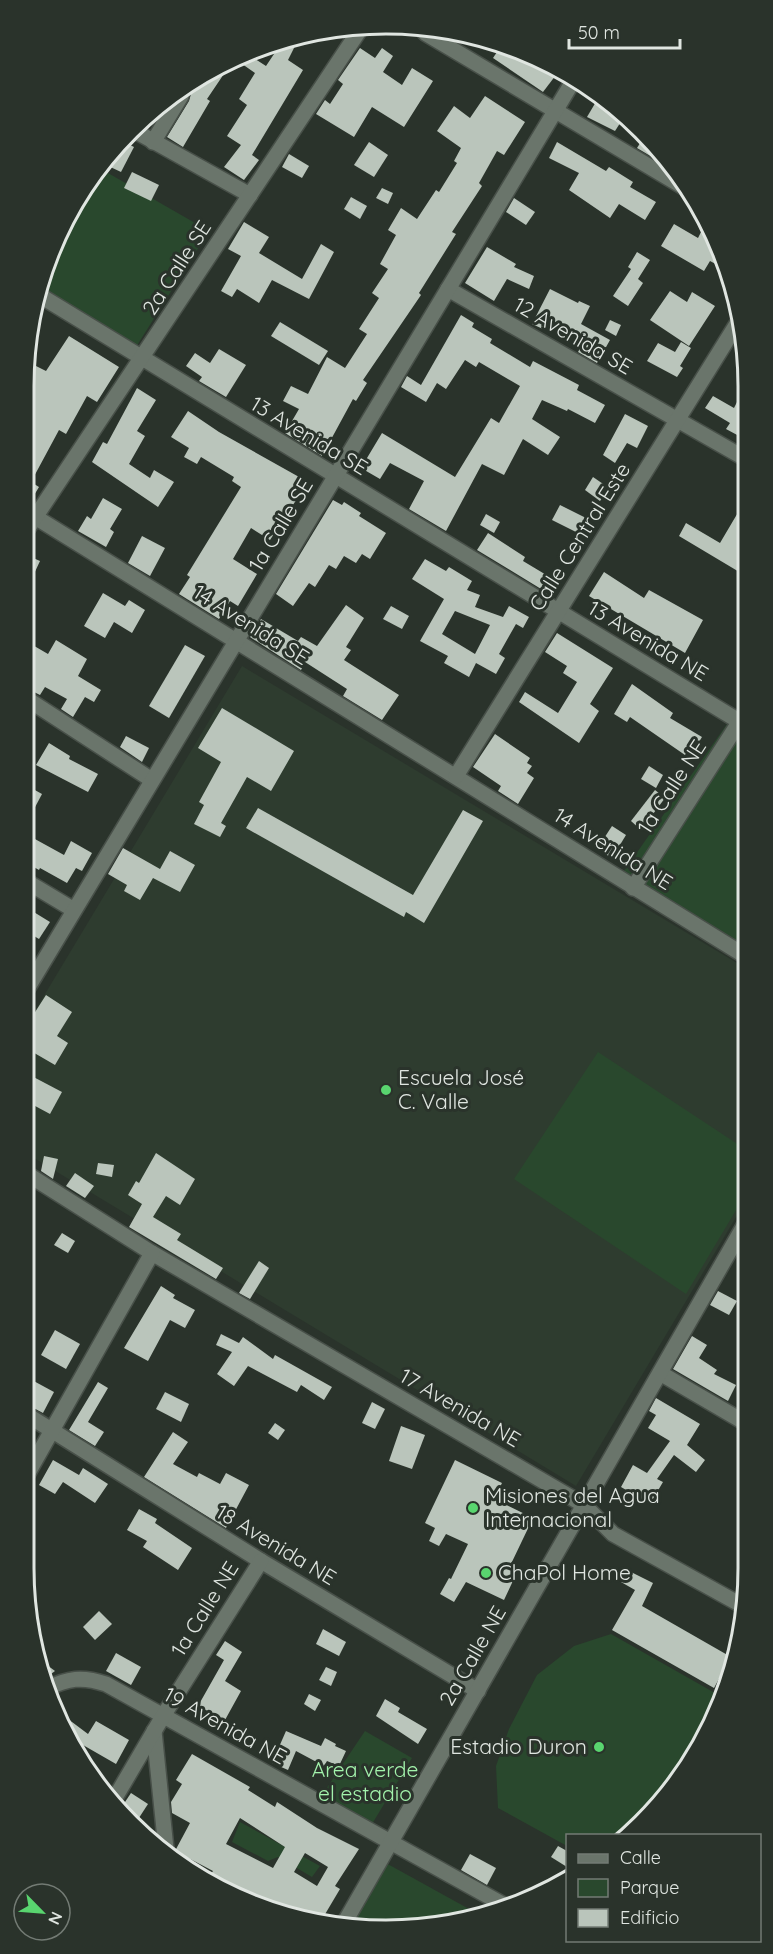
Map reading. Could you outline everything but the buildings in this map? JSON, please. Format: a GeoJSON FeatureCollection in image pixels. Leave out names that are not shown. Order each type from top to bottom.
{"type":"FeatureCollection","features":[{"type":"Feature","properties":{"kind":"street","name":"2a Calle SE"},"geometry":{"type":"LineString","coordinates":[[34,508],[142,359],[356,36]]}},
{"type":"Feature","properties":{"kind":"street"},"geometry":{"type":"LineString","coordinates":[[433,38],[556,110],[663,168]]}},
{"type":"Feature","properties":{"kind":"street","name":"1a Calle SE"},"geometry":{"type":"LineString","coordinates":[[34,977],[569,86]]}},
{"type":"Feature","properties":{"kind":"street"},"geometry":{"type":"LineString","coordinates":[[153,142],[176,104]]}},
{"type":"Feature","properties":{"kind":"street"},"geometry":{"type":"LineString","coordinates":[[141,135],[250,195]]}},
{"type":"Feature","properties":{"kind":"street","name":"12 Avenida SE"},"geometry":{"type":"LineString","coordinates":[[448,288],[738,454]]}},
{"type":"Feature","properties":{"kind":"street","name":"13 Avenida SE"},"geometry":{"type":"LineString","coordinates":[[45,299],[559,611]]}},
{"type":"Feature","properties":{"kind":"street","name":"Calle Central Este"},"geometry":{"type":"LineString","coordinates":[[456,776],[733,329]]}},
{"type":"Feature","properties":{"kind":"street","name":"14 Avenida SE"},"geometry":{"type":"LineString","coordinates":[[34,515],[456,776]]}},
{"type":"Feature","properties":{"kind":"street","name":"13 Avenida NE"},"geometry":{"type":"LineString","coordinates":[[559,611],[738,715]]}},
{"type":"Feature","properties":{"kind":"street"},"geometry":{"type":"LineString","coordinates":[[34,703],[152,780]]}},
{"type":"Feature","properties":{"kind":"street","name":"1a Calle NE"},"geometry":{"type":"LineString","coordinates":[[633,888],[738,728]]}},
{"type":"Feature","properties":{"kind":"street","name":"14 Avenida NE"},"geometry":{"type":"LineString","coordinates":[[456,776],[738,952]]}},
{"type":"Feature","properties":{"kind":"street"},"geometry":{"type":"LineString","coordinates":[[34,886],[74,910]]}},
{"type":"Feature","properties":{"kind":"street","name":"17 Avenida NE"},"geometry":{"type":"LineString","coordinates":[[34,1178],[152,1253],[584,1505],[613,1534],[736,1602]]}},
{"type":"Feature","properties":{"kind":"street","name":"2a Calle NE"},"geometry":{"type":"LineString","coordinates":[[348,1917],[738,1236]]}},
{"type":"Feature","properties":{"kind":"street"},"geometry":{"type":"LineString","coordinates":[[34,1463],[152,1253]]}},
{"type":"Feature","properties":{"kind":"street"},"geometry":{"type":"LineString","coordinates":[[660,1373],[738,1419]]}},
{"type":"Feature","properties":{"kind":"street","name":"18 Avenida NE"},"geometry":{"type":"LineString","coordinates":[[34,1420],[261,1561],[478,1691]]}},
{"type":"Feature","properties":{"kind":"street","name":"1a Calle NE"},"geometry":{"type":"LineString","coordinates":[[117,1794],[163,1716],[261,1561]]}},
{"type":"Feature","properties":{"kind":"street","name":"19 Avenida NE"},"geometry":{"type":"LineString","coordinates":[[54,1685],[68,1678],[87,1678],[106,1684],[498,1902]]}},
{"type":"Feature","properties":{"kind":"street"},"geometry":{"type":"LineString","coordinates":[[154,1731],[165,1841]]}},
{"type":"Feature","properties":{"kind":"shaded area","name":"Escuela José C. Valle"},"geometry":{"type":"Polygon","coordinates":[[[242,666],[738,964],[738,1214],[576,1486],[34,1158],[34,1012],[242,666]]]}},
{"type":"Feature","properties":{"kind":"green space"},"geometry":{"type":"Polygon","coordinates":[[[107,172],[209,231],[131,355],[45,301],[53,273],[71,231],[107,172]]]}},
{"type":"Feature","properties":{"kind":"green space"},"geometry":{"type":"Polygon","coordinates":[[[727,724],[738,731],[738,941],[624,871],[727,724]]]}},
{"type":"Feature","properties":{"kind":"green space"},"geometry":{"type":"Polygon","coordinates":[[[598,1052],[738,1144],[738,1207],[686,1294],[514,1179],[598,1052]]]}},
{"type":"Feature","properties":{"kind":"green space","name":"Estadio Duron"},"geometry":{"type":"Polygon","coordinates":[[[611,1634],[715,1693],[691,1744],[651,1800],[617,1834],[566,1834],[566,1845],[498,1808],[496,1766],[509,1729],[537,1675],[574,1646],[611,1634]]]}},
{"type":"Feature","properties":{"kind":"green space","name":"Area verde el estadio"},"geometry":{"type":"Polygon","coordinates":[[[365,1731],[412,1758],[372,1824],[320,1798],[365,1731]]]}},
{"type":"Feature","properties":{"kind":"green space"},"geometry":{"type":"Polygon","coordinates":[[[240,1822],[320,1866],[312,1877],[278,1857],[268,1861],[232,1842],[240,1822]]]}},
{"type":"Feature","properties":{"kind":"green space"},"geometry":{"type":"Polygon","coordinates":[[[384,1862],[470,1910],[410,1919],[352,1917],[384,1862]]]}},
{"type":"Feature","properties":{"kind":"place","name":"Escuela José C. Valle"},"geometry":{"type":"Point","coordinates":[386,1090]}},
{"type":"Feature","properties":{"kind":"place","name":"Misiones del Agua Internacional"},"geometry":{"type":"Point","coordinates":[473,1508]}},
{"type":"Feature","properties":{"kind":"place","name":"ChaPol Home"},"geometry":{"type":"Point","coordinates":[486,1573]}},
{"type":"Feature","properties":{"kind":"place","name":"Estadio Duron"},"geometry":{"type":"Point","coordinates":[599,1747]}}]}
